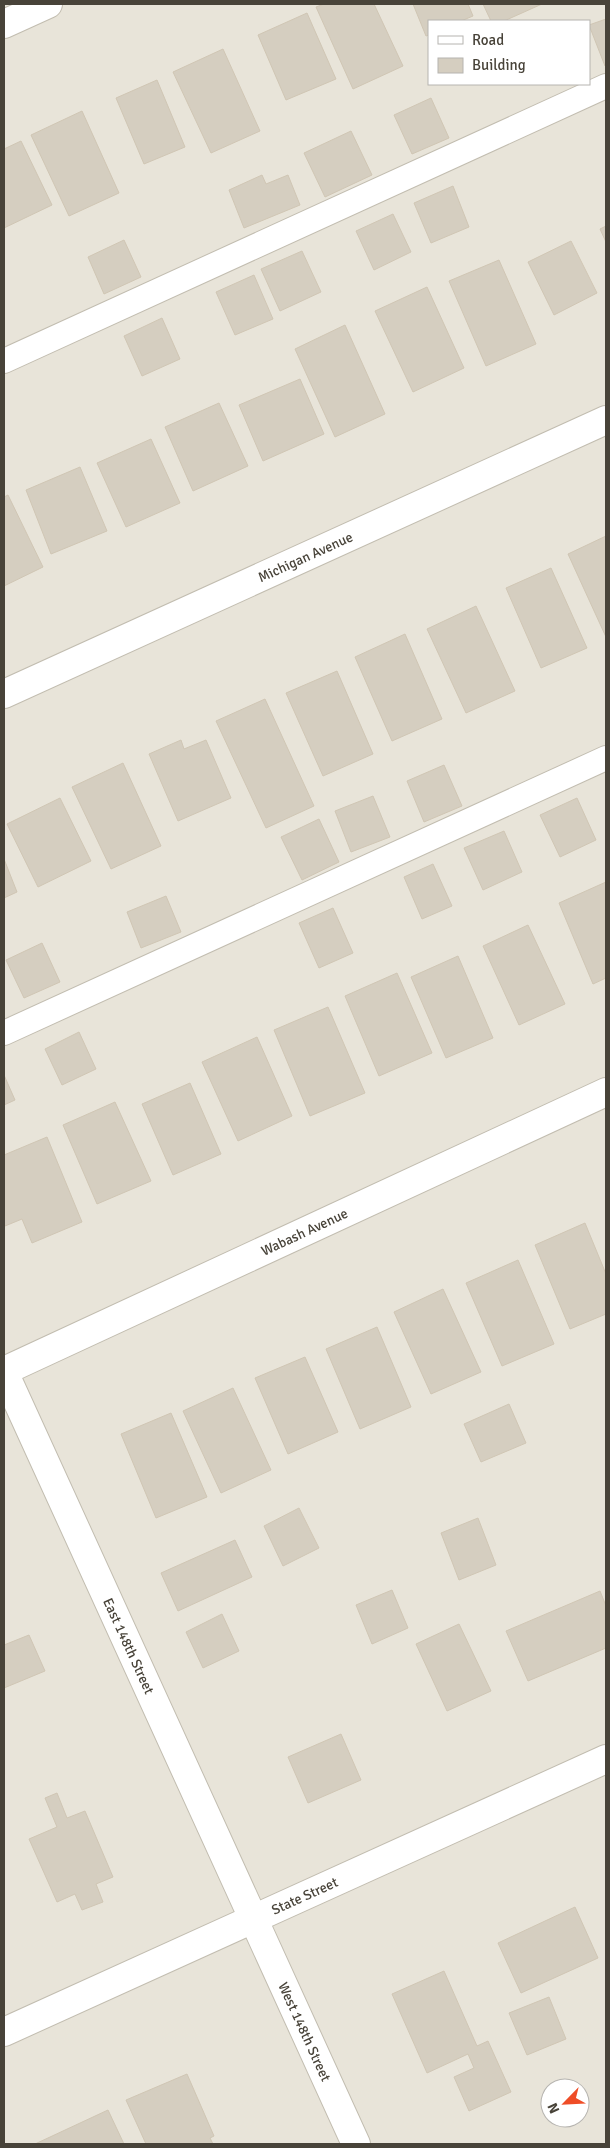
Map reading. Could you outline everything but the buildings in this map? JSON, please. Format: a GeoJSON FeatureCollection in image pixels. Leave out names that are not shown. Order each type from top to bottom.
{"type":"FeatureCollection","features":[{"type":"Feature","properties":{"kind":"street"},"geometry":{"type":"LineString","coordinates":[[4,24],[48,4]]}},
{"type":"Feature","properties":{"kind":"street","name":"Michigan Avenue"},"geometry":{"type":"LineString","coordinates":[[4,694],[606,420]]}},
{"type":"Feature","properties":{"kind":"street","name":"Wabash Avenue"},"geometry":{"type":"LineString","coordinates":[[4,1372],[606,1092]]}},
{"type":"Feature","properties":{"kind":"street","name":"East 148th Street"},"geometry":{"type":"LineString","coordinates":[[4,1372],[254,1919]]}},
{"type":"Feature","properties":{"kind":"street","name":"State Street"},"geometry":{"type":"LineString","coordinates":[[4,2032],[606,1759]]}},
{"type":"Feature","properties":{"kind":"street","name":"West 148th Street"},"geometry":{"type":"LineString","coordinates":[[254,1919],[356,2144]]}},
{"type":"Feature","properties":{"kind":"lane"},"geometry":{"type":"LineString","coordinates":[[4,361],[606,86]]}},
{"type":"Feature","properties":{"kind":"lane"},"geometry":{"type":"LineString","coordinates":[[4,1033],[606,758]]}},
{"type":"Feature","properties":{"kind":"shaded area"},"geometry":{"type":"Polygon","coordinates":[[[4,4],[606,4],[606,2144],[4,2144],[4,4]]]}}]}
